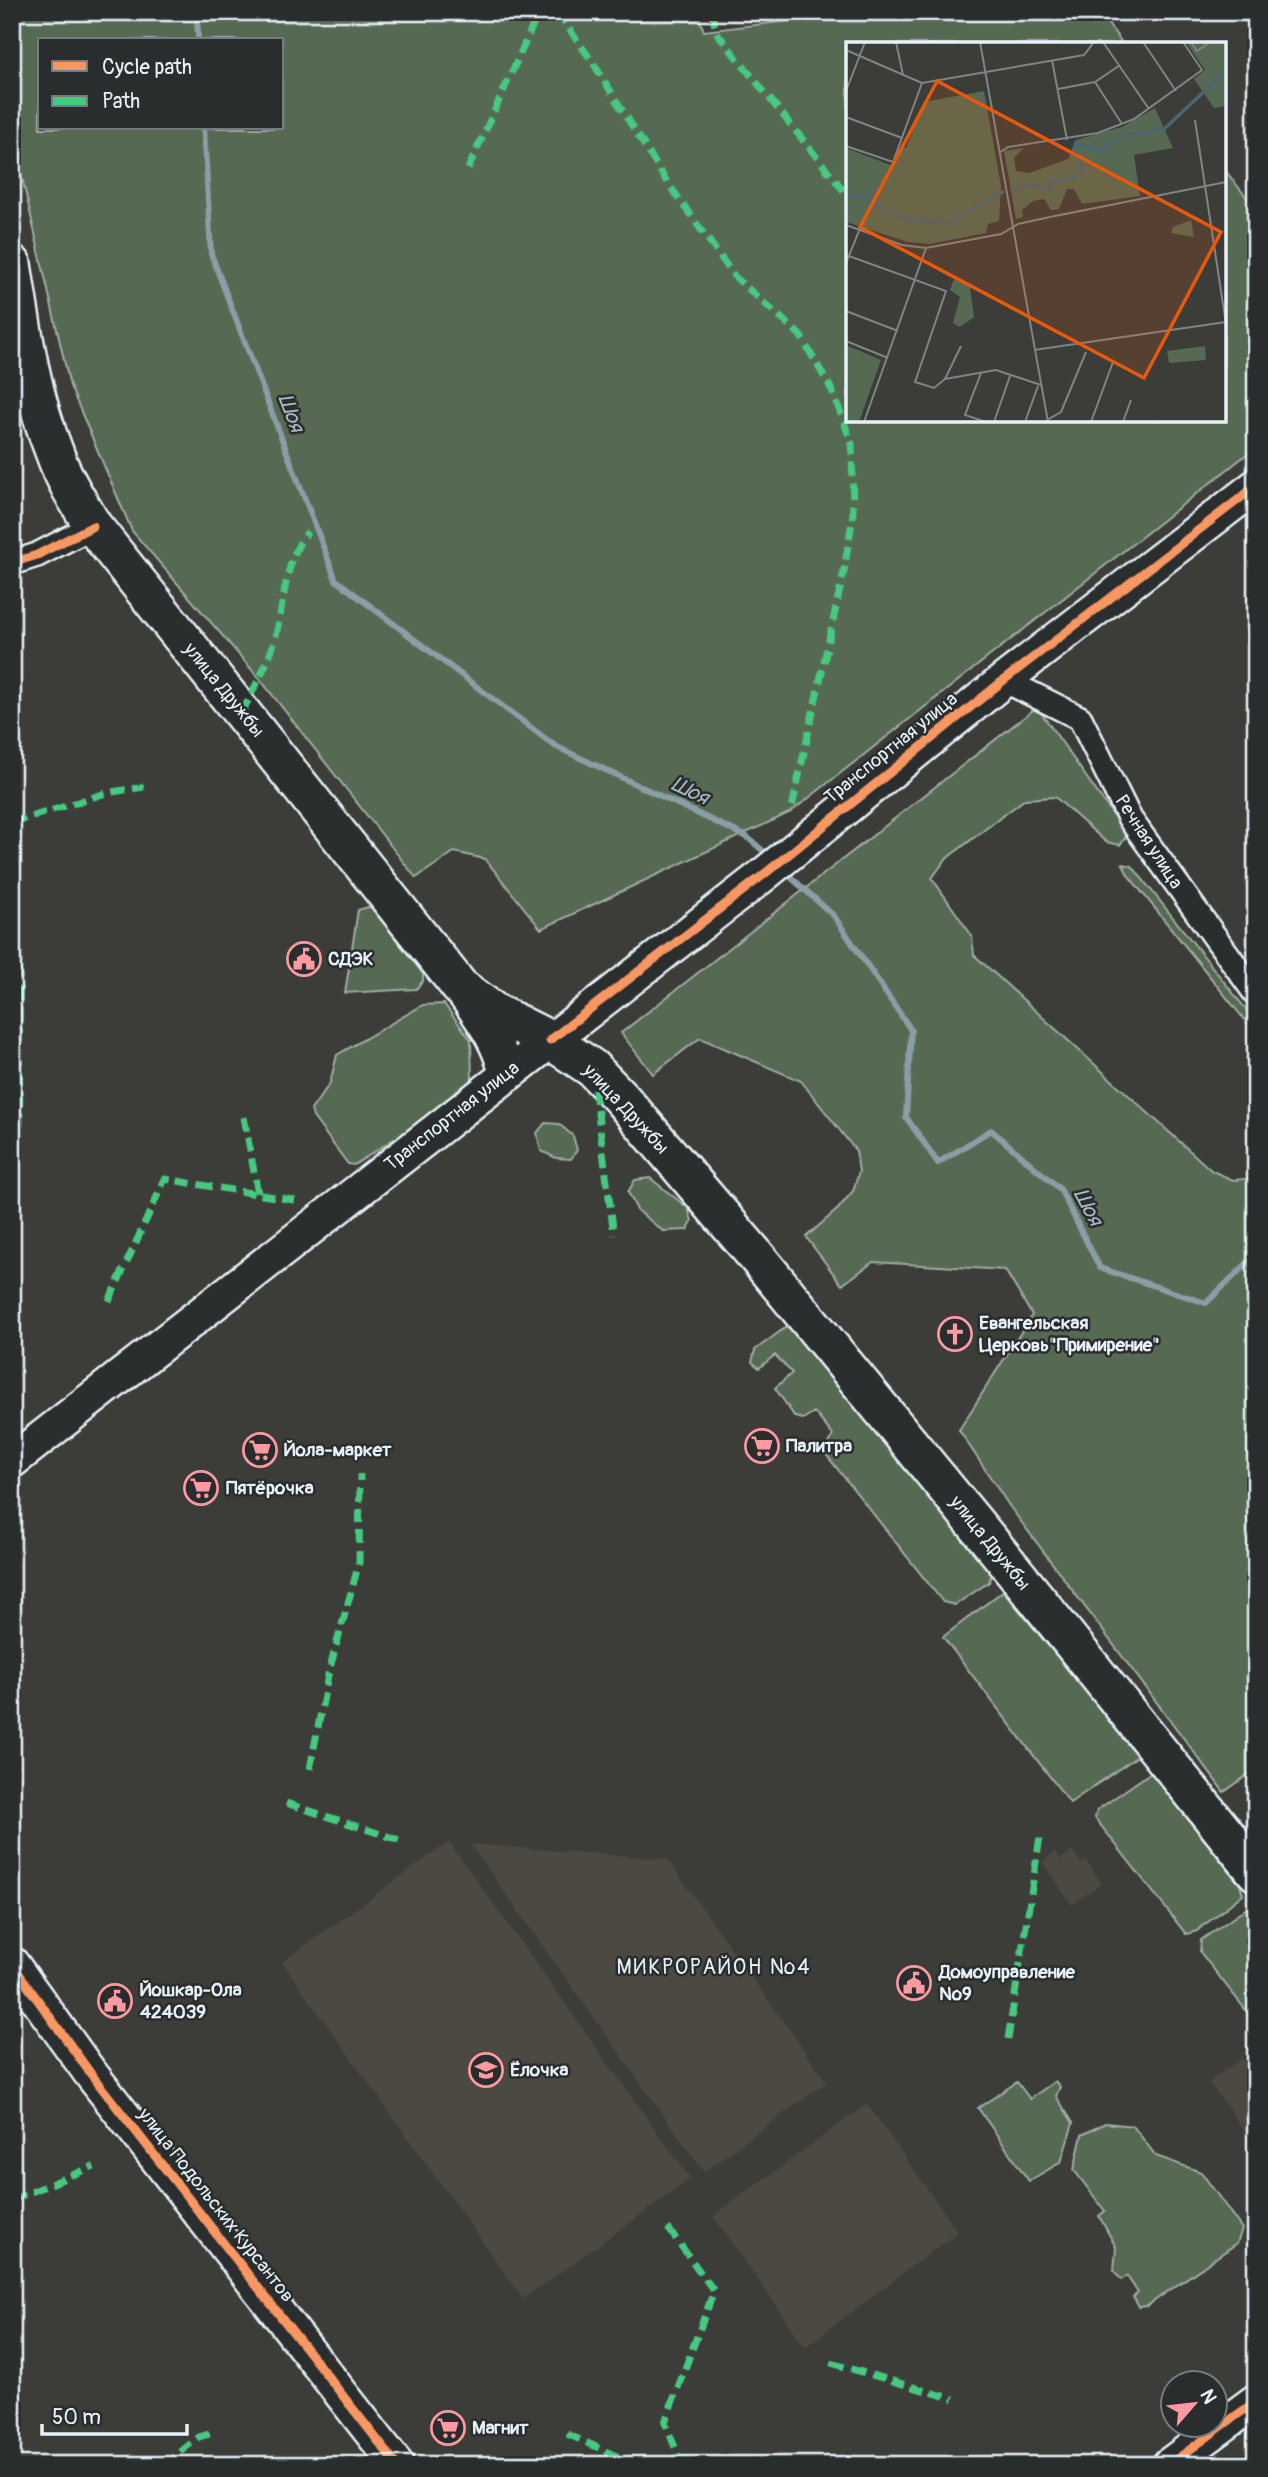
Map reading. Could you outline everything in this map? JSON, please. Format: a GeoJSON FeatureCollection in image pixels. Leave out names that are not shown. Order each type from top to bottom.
{"type":"FeatureCollection","features":[{"type":"Feature","properties":{"kind":"main road","name":"улица Дружбы"},"geometry":{"type":"LineString","coordinates":[[12,264],[28,358],[45,427],[67,483],[93,526],[460,987],[494,1012],[550,1040],[592,1068],[607,1083],[756,1256],[1256,1872]]}},
{"type":"Feature","properties":{"kind":"street","name":"Транспортная улица"},"geometry":{"type":"LineString","coordinates":[[12,1461],[761,876],[1004,680],[1256,486]]}},
{"type":"Feature","properties":{"kind":"street"},"geometry":{"type":"LineString","coordinates":[[12,563],[37,555],[93,526]]}},
{"type":"Feature","properties":{"kind":"street","name":"Речная улица"},"geometry":{"type":"LineString","coordinates":[[1004,680],[1080,718],[1130,819],[1256,994]]}},
{"type":"Feature","properties":{"kind":"street"},"geometry":{"type":"LineString","coordinates":[[460,987],[492,1033],[506,1074]]}},
{"type":"Feature","properties":{"kind":"street","name":"улица Подольских Курсантов"},"geometry":{"type":"LineString","coordinates":[[12,1964],[91,2074],[397,2465]]}},
{"type":"Feature","properties":{"kind":"street"},"geometry":{"type":"LineString","coordinates":[[1168,2465],[1256,2401]]}},
{"type":"Feature","properties":{"kind":"shaded area","name":"Ёлочка"},"geometry":{"type":"Polygon","coordinates":[[[449,1842],[691,2179],[523,2299],[282,1962],[449,1842]]]}},
{"type":"Feature","properties":{"kind":"shaded area"},"geometry":{"type":"Polygon","coordinates":[[[470,1844],[667,1859],[827,2082],[704,2172],[470,1844]]]}},
{"type":"Feature","properties":{"kind":"shaded area"},"geometry":{"type":"Polygon","coordinates":[[[1072,1851],[1081,1863],[1086,1860],[1102,1883],[1072,1905],[1042,1862],[1055,1852],[1060,1859],[1072,1851]]]}},
{"type":"Feature","properties":{"kind":"shaded area"},"geometry":{"type":"Polygon","coordinates":[[[1242,2058],[1256,2078],[1256,2147],[1209,2082],[1242,2058]]]}},
{"type":"Feature","properties":{"kind":"shaded area"},"geometry":{"type":"Polygon","coordinates":[[[867,2104],[958,2232],[805,2347],[713,2216],[867,2104]]]}},
{"type":"Feature","properties":{"kind":"green space"},"geometry":{"type":"Polygon","coordinates":[[[12,12],[697,12],[704,31],[865,12],[1099,12],[1122,42],[846,42],[846,422],[1226,422],[1226,172],[1256,209],[1256,447],[791,812],[541,929],[485,859],[454,852],[416,878],[259,678],[132,531],[70,386],[12,134],[12,12]]]}},
{"type":"Feature","properties":{"kind":"green space"},"geometry":{"type":"Polygon","coordinates":[[[1037,707],[1127,835],[1120,845],[1106,842],[1055,797],[1025,799],[946,859],[932,878],[972,936],[974,955],[1212,1171],[1233,1180],[1256,1178],[1256,1769],[1224,1792],[1010,1507],[959,1430],[1032,1315],[1005,1270],[873,1262],[842,1285],[806,1237],[838,1209],[853,1191],[859,1172],[856,1151],[801,1081],[700,1038],[653,1074],[621,1033],[1037,707]]]}},
{"type":"Feature","properties":{"kind":"green space"},"geometry":{"type":"Polygon","coordinates":[[[1123,864],[1132,866],[1256,1022],[1256,1034],[1128,875],[1123,864]]]}},
{"type":"Feature","properties":{"kind":"green space"},"geometry":{"type":"Polygon","coordinates":[[[372,908],[423,974],[423,981],[416,989],[345,993],[358,910],[372,908]]]}},
{"type":"Feature","properties":{"kind":"green space"},"geometry":{"type":"Polygon","coordinates":[[[444,1004],[471,1040],[472,1082],[426,1118],[354,1165],[348,1164],[313,1117],[311,1110],[330,1083],[337,1055],[423,1005],[444,1004]]]}},
{"type":"Feature","properties":{"kind":"green space"},"geometry":{"type":"Polygon","coordinates":[[[545,1123],[559,1124],[573,1136],[577,1150],[571,1159],[556,1158],[541,1151],[537,1133],[545,1123]]]}},
{"type":"Feature","properties":{"kind":"green space"},"geometry":{"type":"Polygon","coordinates":[[[650,1178],[688,1208],[692,1221],[688,1230],[663,1231],[637,1210],[628,1192],[635,1180],[650,1178]]]}},
{"type":"Feature","properties":{"kind":"green space"},"geometry":{"type":"Polygon","coordinates":[[[786,1327],[798,1329],[993,1570],[989,1582],[955,1605],[943,1602],[825,1453],[833,1435],[814,1412],[803,1419],[795,1417],[775,1388],[792,1373],[775,1355],[759,1368],[752,1362],[755,1350],[786,1327]]]}},
{"type":"Feature","properties":{"kind":"green space"},"geometry":{"type":"Polygon","coordinates":[[[1003,1591],[1139,1755],[1070,1803],[943,1637],[1003,1591]]]}},
{"type":"Feature","properties":{"kind":"green space"},"geometry":{"type":"Polygon","coordinates":[[[1150,1773],[1240,1885],[1243,1894],[1197,1931],[1186,1934],[1095,1818],[1097,1810],[1150,1773]]]}},
{"type":"Feature","properties":{"kind":"green space"},"geometry":{"type":"Polygon","coordinates":[[[1250,1906],[1256,1906],[1256,2023],[1200,1952],[1201,1940],[1250,1906]]]}},
{"type":"Feature","properties":{"kind":"green space"},"geometry":{"type":"Polygon","coordinates":[[[1055,2081],[1060,2087],[1056,2096],[1073,2123],[1061,2162],[1029,2181],[978,2108],[1017,2082],[1030,2099],[1055,2081]]]}},
{"type":"Feature","properties":{"kind":"green space"},"geometry":{"type":"Polygon","coordinates":[[[1105,2123],[1133,2126],[1156,2156],[1201,2172],[1242,2229],[1237,2243],[1147,2306],[1139,2307],[1133,2297],[1138,2293],[1127,2276],[1121,2280],[1114,2271],[1116,2247],[1099,2216],[1105,2211],[1074,2170],[1082,2135],[1105,2123]]]}},
{"type":"Feature","properties":{"kind":"waterway","name":"Шоя"},"geometry":{"type":"LineString","coordinates":[[197,12],[198,38]]}},
{"type":"Feature","properties":{"kind":"waterway","name":"Шоя"},"geometry":{"type":"LineString","coordinates":[[204,130],[211,254],[336,580],[555,746],[747,837],[769,856]]}},
{"type":"Feature","properties":{"kind":"waterway","name":"Шоя"},"geometry":{"type":"LineString","coordinates":[[784,871],[834,916],[911,1030],[906,1117],[938,1163],[991,1130],[1060,1189],[1100,1268],[1206,1303],[1256,1255]]}},
{"type":"Feature","properties":{"kind":"marked path"},"geometry":{"type":"LineString","coordinates":[[468,169],[539,12]]}},
{"type":"Feature","properties":{"kind":"marked path"},"geometry":{"type":"LineString","coordinates":[[557,12],[592,61],[665,179],[734,276],[800,335],[832,390],[852,444],[853,515],[844,571],[791,812]]}},
{"type":"Feature","properties":{"kind":"marked path"},"geometry":{"type":"LineString","coordinates":[[711,12],[717,33],[846,194]]}},
{"type":"Feature","properties":{"kind":"marked path"},"geometry":{"type":"LineString","coordinates":[[242,713],[272,649],[289,571],[300,543],[308,532]]}},
{"type":"Feature","properties":{"kind":"marked path"},"geometry":{"type":"LineString","coordinates":[[12,823],[106,793],[144,787]]}},
{"type":"Feature","properties":{"kind":"marked path"},"geometry":{"type":"LineString","coordinates":[[12,903],[19,980],[20,1155]]}},
{"type":"Feature","properties":{"kind":"marked path"},"geometry":{"type":"LineString","coordinates":[[592,1068],[614,1235]]}},
{"type":"Feature","properties":{"kind":"marked path"},"geometry":{"type":"LineString","coordinates":[[244,1117],[258,1194]]}},
{"type":"Feature","properties":{"kind":"marked path"},"geometry":{"type":"LineString","coordinates":[[109,1301],[165,1179],[299,1201]]}},
{"type":"Feature","properties":{"kind":"marked path"},"geometry":{"type":"LineString","coordinates":[[310,1769],[328,1675],[359,1563],[360,1474]]}},
{"type":"Feature","properties":{"kind":"marked path"},"geometry":{"type":"LineString","coordinates":[[286,1803],[399,1840]]}},
{"type":"Feature","properties":{"kind":"marked path"},"geometry":{"type":"LineString","coordinates":[[1008,2039],[1040,1837]]}},
{"type":"Feature","properties":{"kind":"marked path"},"geometry":{"type":"LineString","coordinates":[[12,2200],[94,2166]]}},
{"type":"Feature","properties":{"kind":"marked path"},"geometry":{"type":"LineString","coordinates":[[668,2228],[714,2291],[665,2422],[682,2465]]}},
{"type":"Feature","properties":{"kind":"marked path"},"geometry":{"type":"LineString","coordinates":[[831,2363],[954,2399]]}},
{"type":"Feature","properties":{"kind":"marked path"},"geometry":{"type":"LineString","coordinates":[[164,2465],[199,2437],[216,2432]]}},
{"type":"Feature","properties":{"kind":"marked path"},"geometry":{"type":"LineString","coordinates":[[567,2434],[637,2465]]}},
{"type":"Feature","properties":{"kind":"cycle path"},"geometry":{"type":"LineString","coordinates":[[550,1040],[762,876],[1004,680],[1256,486]]}},
{"type":"Feature","properties":{"kind":"cycle path"},"geometry":{"type":"LineString","coordinates":[[12,563],[37,555],[93,526]]}},
{"type":"Feature","properties":{"kind":"cycle path"},"geometry":{"type":"LineString","coordinates":[[12,1964],[91,2074],[397,2465]]}},
{"type":"Feature","properties":{"kind":"cycle path"},"geometry":{"type":"LineString","coordinates":[[1169,2465],[1256,2401]]}},
{"type":"Feature","properties":{"kind":"place","name":"СДЭК"},"geometry":{"type":"Point","coordinates":[304,959]}},
{"type":"Feature","properties":{"kind":"place","name":"Евангельская Церковь\"Примирение\""},"geometry":{"type":"Point","coordinates":[955,1334]}},
{"type":"Feature","properties":{"kind":"place","name":"Палитра"},"geometry":{"type":"Point","coordinates":[762,1446]}},
{"type":"Feature","properties":{"kind":"place","name":"Йола-маркет"},"geometry":{"type":"Point","coordinates":[260,1450]}},
{"type":"Feature","properties":{"kind":"place","name":"Пятёрочка"},"geometry":{"type":"Point","coordinates":[201,1488]}},
{"type":"Feature","properties":{"kind":"place","name":"Домоуправление №9"},"geometry":{"type":"Point","coordinates":[914,1983]}},
{"type":"Feature","properties":{"kind":"place","name":"Йошкар-Ола 424039"},"geometry":{"type":"Point","coordinates":[115,2001]}},
{"type":"Feature","properties":{"kind":"place","name":"Ёлочка"},"geometry":{"type":"Point","coordinates":[486,2070]}},
{"type":"Feature","properties":{"kind":"place","name":"Магнит"},"geometry":{"type":"Point","coordinates":[448,2428]}},
{"type":"Feature","properties":{"kind":"district","name":"МИКРОРАЙОН №4"},"geometry":{"type":"Point","coordinates":[714,1967]}}]}
